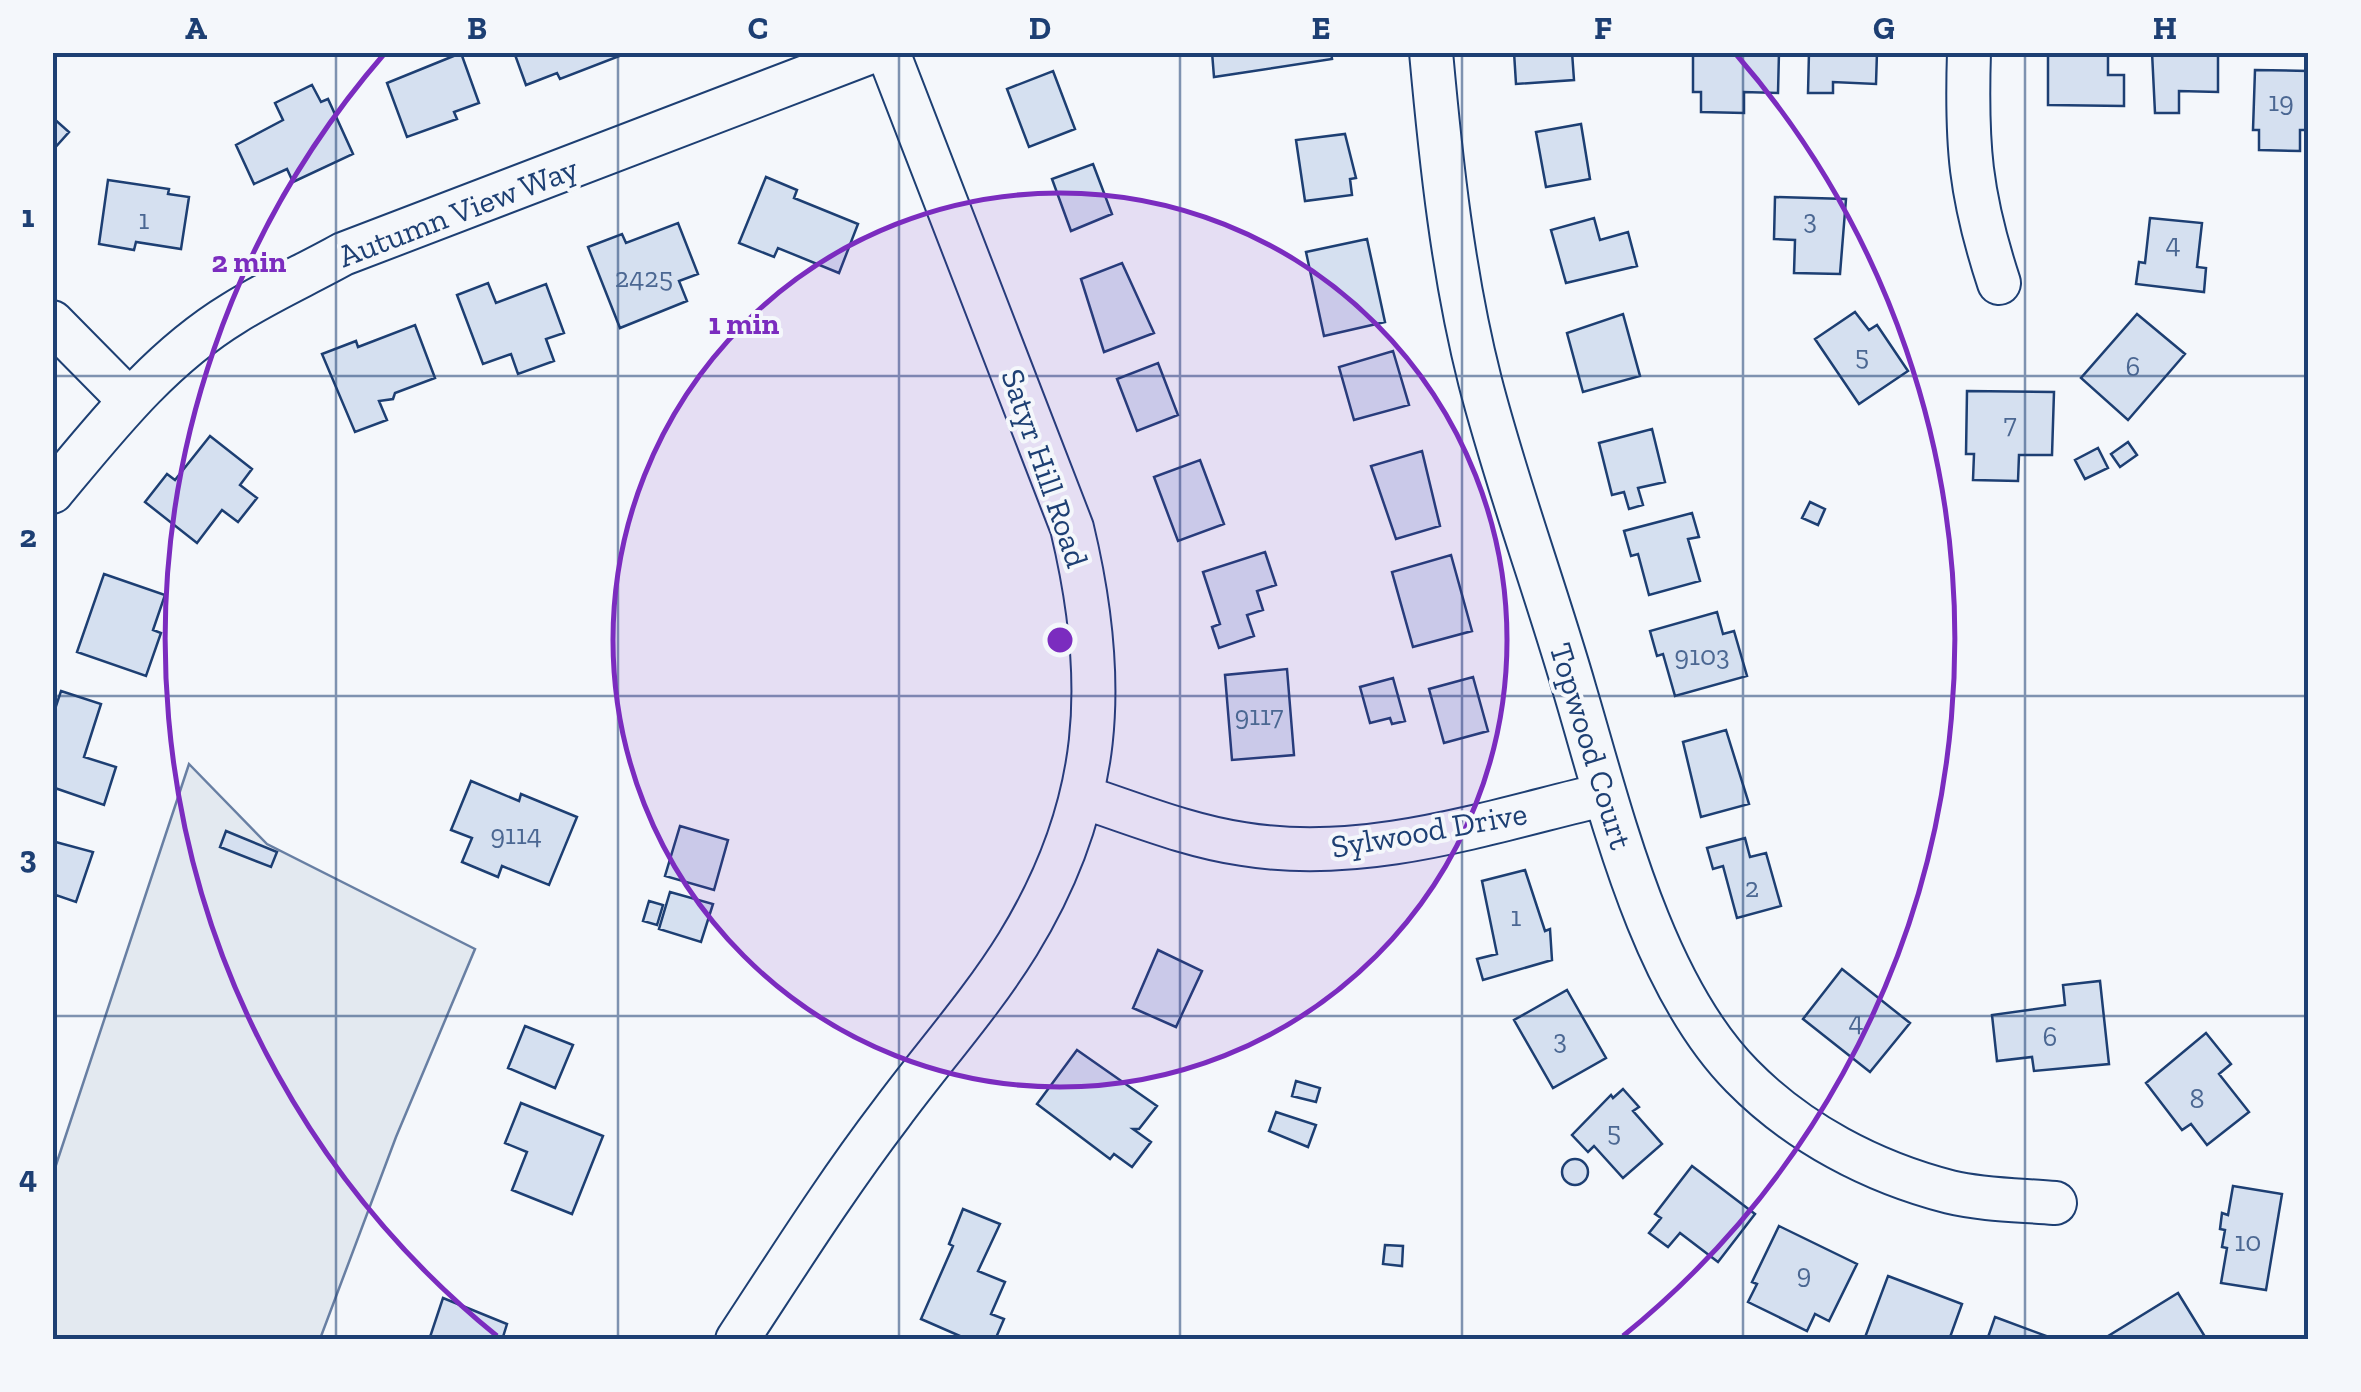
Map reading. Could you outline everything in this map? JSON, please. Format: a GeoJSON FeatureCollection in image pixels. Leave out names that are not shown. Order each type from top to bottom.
{"type":"FeatureCollection","features":[{"type":"Feature","properties":{"kind":"street","name":"Autumn View Way"},"geometry":{"type":"LineString","coordinates":[[52,492],[129,400],[232,314],[343,254],[871,52]]}},
{"type":"Feature","properties":{"kind":"street","name":"Satyr Hill Road"},"geometry":{"type":"LineString","coordinates":[[737,1340],[848,1172],[1019,943],[1053,878],[1083,797],[1096,658],[1088,596],[1072,528],[888,52]]}},
{"type":"Feature","properties":{"kind":"street","name":"Topwood Court"},"geometry":{"type":"LineString","coordinates":[[1431,52],[1459,283],[1480,380],[1575,691],[1602,795],[1659,942],[1706,1034],[1741,1075],[1799,1126],[1890,1172],[1953,1192],[2055,1203]]}},
{"type":"Feature","properties":{"kind":"street"},"geometry":{"type":"LineString","coordinates":[[1970,52],[1966,143],[1978,218],[1998,284]]}},
{"type":"Feature","properties":{"kind":"street"},"geometry":{"type":"LineString","coordinates":[[52,322],[129,400]]}},
{"type":"Feature","properties":{"kind":"street","name":"Sylwood Drive"},"geometry":{"type":"LineString","coordinates":[[1083,797],[1201,836],[1307,851],[1371,847],[1602,795]]}},
{"type":"Feature","properties":{"kind":"shaded area"},"geometry":{"type":"Polygon","coordinates":[[[189,764],[267,844],[475,949],[396,1137],[320,1339],[53,1340],[53,1174],[189,764]]]}},
{"type":"Feature","properties":{"kind":"building"},"geometry":{"type":"Polygon","coordinates":[[[514,52],[622,55],[560,79],[557,73],[526,85],[514,52]]]}},
{"type":"Feature","properties":{"kind":"building"},"geometry":{"type":"Polygon","coordinates":[[[1212,52],[1331,52],[1332,59],[1214,77],[1212,52]]]}},
{"type":"Feature","properties":{"kind":"building"},"geometry":{"type":"Polygon","coordinates":[[[1514,52],[1572,52],[1574,80],[1516,84],[1514,52]]]}},
{"type":"Feature","properties":{"kind":"building"},"geometry":{"type":"Polygon","coordinates":[[[1693,52],[1779,52],[1778,93],[1744,92],[1744,113],[1701,112],[1701,92],[1693,92],[1693,52]]]}},
{"type":"Feature","properties":{"kind":"building"},"geometry":{"type":"Polygon","coordinates":[[[1809,52],[1877,52],[1876,84],[1833,82],[1833,93],[1808,93],[1809,52]]]}},
{"type":"Feature","properties":{"kind":"building"},"geometry":{"type":"Polygon","coordinates":[[[2048,52],[2108,52],[2108,75],[2124,75],[2124,106],[2048,105],[2048,52]]]}},
{"type":"Feature","properties":{"kind":"building"},"geometry":{"type":"Polygon","coordinates":[[[2152,52],[2218,52],[2218,92],[2179,91],[2179,113],[2155,113],[2152,52]]]}},
{"type":"Feature","properties":{"kind":"building"},"geometry":{"type":"Polygon","coordinates":[[[461,53],[479,103],[454,112],[457,119],[407,137],[387,83],[461,53]]]}},
{"type":"Feature","properties":{"kind":"building"},"geometry":{"type":"Polygon","coordinates":[[[2255,70],[2308,71],[2308,130],[2300,130],[2300,151],[2259,150],[2259,130],[2253,130],[2255,70]]]}},
{"type":"Feature","properties":{"kind":"building"},"geometry":{"type":"Polygon","coordinates":[[[1053,71],[1075,129],[1029,147],[1007,89],[1053,71]]]}},
{"type":"Feature","properties":{"kind":"building"},"geometry":{"type":"Polygon","coordinates":[[[312,85],[321,102],[328,99],[353,154],[293,182],[287,169],[254,184],[236,145],[283,120],[275,103],[312,85]]]}},
{"type":"Feature","properties":{"kind":"building"},"geometry":{"type":"Polygon","coordinates":[[[52,117],[69,132],[52,151],[52,117]]]}},
{"type":"Feature","properties":{"kind":"building"},"geometry":{"type":"Polygon","coordinates":[[[1581,124],[1590,179],[1546,187],[1536,132],[1581,124]]]}},
{"type":"Feature","properties":{"kind":"building"},"geometry":{"type":"Polygon","coordinates":[[[1345,134],[1356,178],[1350,179],[1352,195],[1305,201],[1296,140],[1345,134]]]}},
{"type":"Feature","properties":{"kind":"building"},"geometry":{"type":"Polygon","coordinates":[[[1093,164],[1112,214],[1071,231],[1052,179],[1093,164]]]}},
{"type":"Feature","properties":{"kind":"building"},"geometry":{"type":"Polygon","coordinates":[[[766,177],[797,190],[794,198],[858,224],[839,273],[778,248],[774,257],[739,243],[766,177]]]}},
{"type":"Feature","properties":{"kind":"building"},"geometry":{"type":"Polygon","coordinates":[[[108,180],[169,189],[168,194],[189,197],[181,249],[136,242],[134,250],[99,244],[108,180]]]}},
{"type":"Feature","properties":{"kind":"building"},"geometry":{"type":"Polygon","coordinates":[[[1775,197],[1846,199],[1840,274],[1794,273],[1795,240],[1774,239],[1775,197]]]}},
{"type":"Feature","properties":{"kind":"building"},"geometry":{"type":"Polygon","coordinates":[[[1594,218],[1600,240],[1628,232],[1637,266],[1566,283],[1551,230],[1594,218]]]}},
{"type":"Feature","properties":{"kind":"building"},"geometry":{"type":"Polygon","coordinates":[[[2150,218],[2202,223],[2197,267],[2206,268],[2204,292],[2136,284],[2139,262],[2145,263],[2150,218]]]}},
{"type":"Feature","properties":{"kind":"building"},"geometry":{"type":"Polygon","coordinates":[[[678,223],[698,274],[679,281],[687,301],[620,328],[588,247],[622,234],[626,243],[678,223]]]}},
{"type":"Feature","properties":{"kind":"building"},"geometry":{"type":"Polygon","coordinates":[[[1367,239],[1385,322],[1324,336],[1306,252],[1367,239]]]}},
{"type":"Feature","properties":{"kind":"building"},"geometry":{"type":"Polygon","coordinates":[[[1122,263],[1154,333],[1104,352],[1081,279],[1122,263]]]}},
{"type":"Feature","properties":{"kind":"building"},"geometry":{"type":"Polygon","coordinates":[[[488,283],[496,303],[546,284],[564,333],[546,339],[554,361],[518,374],[511,354],[483,364],[457,295],[488,283]]]}},
{"type":"Feature","properties":{"kind":"building"},"geometry":{"type":"Polygon","coordinates":[[[1855,312],[1869,330],[1877,325],[1908,371],[1859,404],[1815,339],[1855,312]]]}},
{"type":"Feature","properties":{"kind":"building"},"geometry":{"type":"Polygon","coordinates":[[[1623,314],[1640,376],[1583,392],[1567,333],[1623,314]]]}},
{"type":"Feature","properties":{"kind":"building"},"geometry":{"type":"Polygon","coordinates":[[[2137,314],[2185,354],[2128,420],[2081,378],[2137,314]]]}},
{"type":"Feature","properties":{"kind":"building"},"geometry":{"type":"Polygon","coordinates":[[[415,325],[435,378],[395,393],[393,399],[379,401],[387,420],[355,432],[322,354],[356,341],[358,347],[415,325]]]}},
{"type":"Feature","properties":{"kind":"building"},"geometry":{"type":"Polygon","coordinates":[[[1393,351],[1409,405],[1354,420],[1339,367],[1393,351]]]}},
{"type":"Feature","properties":{"kind":"building"},"geometry":{"type":"Polygon","coordinates":[[[1158,363],[1178,415],[1137,431],[1117,379],[1158,363]]]}},
{"type":"Feature","properties":{"kind":"building"},"geometry":{"type":"Polygon","coordinates":[[[1967,391],[2054,392],[2052,455],[2019,455],[2018,481],[1973,480],[1974,454],[1966,454],[1967,391]]]}},
{"type":"Feature","properties":{"kind":"building"},"geometry":{"type":"Polygon","coordinates":[[[1652,429],[1665,482],[1638,488],[1643,505],[1629,509],[1624,492],[1612,495],[1599,443],[1652,429]]]}},
{"type":"Feature","properties":{"kind":"building"},"geometry":{"type":"Polygon","coordinates":[[[210,436],[252,469],[240,485],[257,498],[238,522],[222,510],[197,543],[145,502],[167,474],[175,480],[210,436]]]}},
{"type":"Feature","properties":{"kind":"building"},"geometry":{"type":"Polygon","coordinates":[[[2128,442],[2137,455],[2120,467],[2111,454],[2128,442]]]}},
{"type":"Feature","properties":{"kind":"building"},"geometry":{"type":"Polygon","coordinates":[[[2098,448],[2108,468],[2085,479],[2075,460],[2098,448]]]}},
{"type":"Feature","properties":{"kind":"building"},"geometry":{"type":"Polygon","coordinates":[[[1422,451],[1440,526],[1396,539],[1371,466],[1422,451]]]}},
{"type":"Feature","properties":{"kind":"building"},"geometry":{"type":"Polygon","coordinates":[[[1200,460],[1224,524],[1178,541],[1154,477],[1200,460]]]}},
{"type":"Feature","properties":{"kind":"building"},"geometry":{"type":"Polygon","coordinates":[[[1810,502],[1825,509],[1818,525],[1802,518],[1810,502]]]}},
{"type":"Feature","properties":{"kind":"building"},"geometry":{"type":"Polygon","coordinates":[[[1692,513],[1699,537],[1688,539],[1700,581],[1649,595],[1638,554],[1631,556],[1624,531],[1692,513]]]}},
{"type":"Feature","properties":{"kind":"building"},"geometry":{"type":"Polygon","coordinates":[[[1265,552],[1276,585],[1257,591],[1263,610],[1247,615],[1254,636],[1219,648],[1212,627],[1220,624],[1203,572],[1265,552]]]}},
{"type":"Feature","properties":{"kind":"building"},"geometry":{"type":"Polygon","coordinates":[[[1451,555],[1472,631],[1413,647],[1392,572],[1451,555]]]}},
{"type":"Feature","properties":{"kind":"building"},"geometry":{"type":"Polygon","coordinates":[[[104,574],[165,595],[153,630],[161,633],[146,676],[77,652],[104,574]]]}},
{"type":"Feature","properties":{"kind":"building"},"geometry":{"type":"Polygon","coordinates":[[[1717,612],[1723,634],[1734,631],[1747,676],[1675,696],[1663,654],[1657,656],[1650,631],[1717,612]]]}},
{"type":"Feature","properties":{"kind":"building"},"geometry":{"type":"Polygon","coordinates":[[[1287,669],[1294,755],[1232,760],[1225,675],[1287,669]]]}},
{"type":"Feature","properties":{"kind":"building"},"geometry":{"type":"Polygon","coordinates":[[[1473,677],[1488,731],[1444,743],[1429,689],[1473,677]]]}},
{"type":"Feature","properties":{"kind":"building"},"geometry":{"type":"Polygon","coordinates":[[[1393,678],[1405,721],[1392,724],[1390,718],[1370,723],[1360,687],[1393,678]]]}},
{"type":"Feature","properties":{"kind":"building"},"geometry":{"type":"Polygon","coordinates":[[[61,691],[101,704],[84,757],[116,767],[104,805],[52,787],[52,718],[61,691]]]}},
{"type":"Feature","properties":{"kind":"building"},"geometry":{"type":"Polygon","coordinates":[[[1726,730],[1749,804],[1701,817],[1683,742],[1726,730]]]}},
{"type":"Feature","properties":{"kind":"building"},"geometry":{"type":"Polygon","coordinates":[[[471,781],[519,801],[521,794],[577,817],[549,885],[502,866],[498,877],[462,862],[472,838],[451,830],[471,781]]]}},
{"type":"Feature","properties":{"kind":"building"},"geometry":{"type":"Polygon","coordinates":[[[680,826],[728,840],[714,890],[665,876],[680,826]]]}},
{"type":"Feature","properties":{"kind":"building"},"geometry":{"type":"Polygon","coordinates":[[[226,831],[277,852],[271,867],[220,847],[226,831]]]}},
{"type":"Feature","properties":{"kind":"building"},"geometry":{"type":"Polygon","coordinates":[[[1745,838],[1750,857],[1766,853],[1781,906],[1737,918],[1723,866],[1713,869],[1707,848],[1745,838]]]}},
{"type":"Feature","properties":{"kind":"building"},"geometry":{"type":"Polygon","coordinates":[[[52,841],[93,852],[76,902],[56,895],[52,906],[52,841]]]}},
{"type":"Feature","properties":{"kind":"building"},"geometry":{"type":"Polygon","coordinates":[[[1525,870],[1545,931],[1550,929],[1552,960],[1483,980],[1477,959],[1497,954],[1482,881],[1525,870]]]}},
{"type":"Feature","properties":{"kind":"building"},"geometry":{"type":"Polygon","coordinates":[[[670,892],[713,904],[701,942],[659,929],[670,892]]]}},
{"type":"Feature","properties":{"kind":"building"},"geometry":{"type":"Polygon","coordinates":[[[649,901],[663,905],[657,925],[643,921],[649,901]]]}},
{"type":"Feature","properties":{"kind":"building"},"geometry":{"type":"Polygon","coordinates":[[[1158,950],[1202,971],[1176,1027],[1133,1008],[1158,950]]]}},
{"type":"Feature","properties":{"kind":"building"},"geometry":{"type":"Polygon","coordinates":[[[1842,969],[1910,1023],[1870,1072],[1803,1019],[1842,969]]]}},
{"type":"Feature","properties":{"kind":"building"},"geometry":{"type":"Polygon","coordinates":[[[2100,981],[2109,1064],[2034,1071],[2032,1057],[1997,1061],[1992,1015],[2065,1005],[2063,985],[2100,981]]]}},
{"type":"Feature","properties":{"kind":"building"},"geometry":{"type":"Polygon","coordinates":[[[1567,990],[1606,1058],[1553,1088],[1514,1020],[1567,990]]]}},
{"type":"Feature","properties":{"kind":"building"},"geometry":{"type":"Polygon","coordinates":[[[525,1026],[573,1045],[555,1088],[508,1068],[525,1026]]]}},
{"type":"Feature","properties":{"kind":"building"},"geometry":{"type":"Polygon","coordinates":[[[2206,1033],[2231,1064],[2219,1074],[2249,1112],[2207,1145],[2191,1124],[2182,1130],[2146,1083],[2206,1033]]]}},
{"type":"Feature","properties":{"kind":"building"},"geometry":{"type":"Polygon","coordinates":[[[1077,1050],[1157,1106],[1139,1129],[1133,1129],[1151,1142],[1132,1167],[1114,1154],[1110,1159],[1037,1104],[1077,1050]]]}},
{"type":"Feature","properties":{"kind":"building"},"geometry":{"type":"Polygon","coordinates":[[[1296,1081],[1320,1088],[1316,1102],[1292,1096],[1296,1081]]]}},
{"type":"Feature","properties":{"kind":"building"},"geometry":{"type":"Polygon","coordinates":[[[1623,1089],[1639,1107],[1633,1111],[1662,1144],[1623,1178],[1594,1146],[1588,1152],[1572,1135],[1611,1095],[1613,1098],[1623,1089]]]}},
{"type":"Feature","properties":{"kind":"building"},"geometry":{"type":"Polygon","coordinates":[[[521,1103],[603,1136],[572,1214],[512,1190],[527,1152],[505,1143],[521,1103]]]}},
{"type":"Feature","properties":{"kind":"building"},"geometry":{"type":"Polygon","coordinates":[[[1276,1112],[1316,1125],[1308,1147],[1269,1131],[1276,1112]]]}},
{"type":"Feature","properties":{"kind":"building"},"geometry":{"type":"Polygon","coordinates":[[[1575,1159],[1584,1163],[1588,1172],[1584,1181],[1575,1185],[1566,1181],[1562,1172],[1566,1163],[1575,1159]]]}},
{"type":"Feature","properties":{"kind":"building"},"geometry":{"type":"Polygon","coordinates":[[[1692,1166],[1755,1214],[1718,1262],[1680,1233],[1668,1247],[1649,1233],[1661,1218],[1655,1214],[1692,1166]]]}},
{"type":"Feature","properties":{"kind":"building"},"geometry":{"type":"Polygon","coordinates":[[[2233,1186],[2282,1194],[2266,1290],[2221,1283],[2227,1248],[2222,1247],[2225,1230],[2220,1229],[2222,1213],[2228,1215],[2233,1186]]]}},
{"type":"Feature","properties":{"kind":"building"},"geometry":{"type":"Polygon","coordinates":[[[963,1209],[1000,1224],[978,1271],[1005,1282],[991,1314],[1004,1319],[995,1340],[969,1340],[921,1319],[953,1246],[949,1244],[963,1209]]]}},
{"type":"Feature","properties":{"kind":"building"},"geometry":{"type":"Polygon","coordinates":[[[1779,1226],[1857,1264],[1829,1321],[1815,1314],[1807,1331],[1748,1302],[1757,1284],[1752,1282],[1779,1226]]]}},
{"type":"Feature","properties":{"kind":"building"},"geometry":{"type":"Polygon","coordinates":[[[1385,1245],[1403,1246],[1402,1266],[1383,1264],[1385,1245]]]}},
{"type":"Feature","properties":{"kind":"building"},"geometry":{"type":"Polygon","coordinates":[[[1888,1276],[1962,1304],[1949,1340],[1864,1340],[1888,1276]]]}},
{"type":"Feature","properties":{"kind":"building"},"geometry":{"type":"Polygon","coordinates":[[[2178,1293],[2207,1340],[2106,1340],[2105,1338],[2178,1293]]]}},
{"type":"Feature","properties":{"kind":"building"},"geometry":{"type":"Polygon","coordinates":[[[443,1298],[507,1324],[502,1340],[429,1340],[443,1298]]]}},
{"type":"Feature","properties":{"kind":"building"},"geometry":{"type":"Polygon","coordinates":[[[1995,1317],[2057,1340],[1987,1340],[1995,1317]]]}}]}
